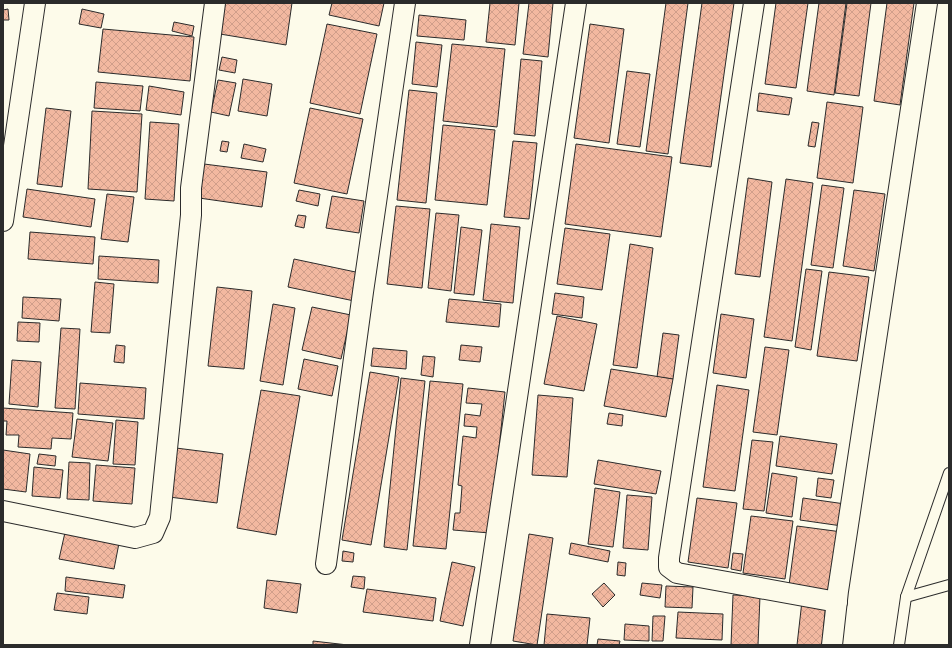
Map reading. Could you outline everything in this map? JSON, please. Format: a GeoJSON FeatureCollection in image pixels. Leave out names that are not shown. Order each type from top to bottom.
{"type":"FeatureCollection","features":[{"type":"Feature","properties":{"kind":"street"},"geometry":{"type":"LineString","coordinates":[[3,221],[35,3]]}},
{"type":"Feature","properties":{"kind":"street"},"geometry":{"type":"LineString","coordinates":[[3,511],[135,538],[153,533],[160,517],[191,215],[192,188],[214,3]]}},
{"type":"Feature","properties":{"kind":"street"},"geometry":{"type":"LineString","coordinates":[[326,564],[404,3]]}},
{"type":"Feature","properties":{"kind":"street"},"geometry":{"type":"LineString","coordinates":[[480,645],[576,3]]}},
{"type":"Feature","properties":{"kind":"street"},"geometry":{"type":"LineString","coordinates":[[754,3],[696,382],[670,558],[670,567],[677,573],[837,602]]}},
{"type":"Feature","properties":{"kind":"street"},"geometry":{"type":"LineString","coordinates":[[832,645],[838,591],[928,3]]}},
{"type":"Feature","properties":{"kind":"lane"},"geometry":{"type":"LineString","coordinates":[[899,645],[906,597],[949,473]]}},
{"type":"Feature","properties":{"kind":"lane"},"geometry":{"type":"LineString","coordinates":[[906,597],[949,585]]}},
{"type":"Feature","properties":{"kind":"building"},"geometry":{"type":"Polygon","coordinates":[[[225,3],[292,3],[286,45],[220,34],[225,3]]]}},
{"type":"Feature","properties":{"kind":"building"},"geometry":{"type":"Polygon","coordinates":[[[332,3],[384,3],[379,26],[329,15],[332,3]]]}},
{"type":"Feature","properties":{"kind":"building"},"geometry":{"type":"Polygon","coordinates":[[[490,3],[519,3],[515,45],[486,42],[490,3]]]}},
{"type":"Feature","properties":{"kind":"building"},"geometry":{"type":"Polygon","coordinates":[[[529,3],[553,3],[548,57],[523,54],[529,3]]]}},
{"type":"Feature","properties":{"kind":"building"},"geometry":{"type":"Polygon","coordinates":[[[666,3],[688,3],[668,154],[646,151],[666,3]]]}},
{"type":"Feature","properties":{"kind":"building"},"geometry":{"type":"Polygon","coordinates":[[[702,3],[734,3],[711,167],[680,163],[702,3]]]}},
{"type":"Feature","properties":{"kind":"building"},"geometry":{"type":"Polygon","coordinates":[[[776,3],[808,3],[796,88],[765,84],[776,3]]]}},
{"type":"Feature","properties":{"kind":"building"},"geometry":{"type":"Polygon","coordinates":[[[819,3],[846,3],[834,95],[807,91],[819,3]]]}},
{"type":"Feature","properties":{"kind":"building"},"geometry":{"type":"Polygon","coordinates":[[[847,3],[871,3],[859,96],[835,93],[847,3]]]}},
{"type":"Feature","properties":{"kind":"building"},"geometry":{"type":"Polygon","coordinates":[[[887,3],[914,3],[900,105],[874,101],[887,3]]]}},
{"type":"Feature","properties":{"kind":"building"},"geometry":{"type":"Polygon","coordinates":[[[8,9],[9,20],[3,20],[3,10],[8,9]]]}},
{"type":"Feature","properties":{"kind":"building"},"geometry":{"type":"Polygon","coordinates":[[[82,9],[104,14],[101,28],[79,24],[82,9]]]}},
{"type":"Feature","properties":{"kind":"building"},"geometry":{"type":"Polygon","coordinates":[[[419,15],[466,20],[464,40],[417,36],[419,15]]]}},
{"type":"Feature","properties":{"kind":"building"},"geometry":{"type":"Polygon","coordinates":[[[174,22],[194,26],[192,36],[172,31],[174,22]]]}},
{"type":"Feature","properties":{"kind":"building"},"geometry":{"type":"Polygon","coordinates":[[[327,24],[377,34],[360,114],[310,103],[327,24]]]}},
{"type":"Feature","properties":{"kind":"building"},"geometry":{"type":"Polygon","coordinates":[[[590,24],[624,29],[609,143],[574,138],[590,24]]]}},
{"type":"Feature","properties":{"kind":"building"},"geometry":{"type":"Polygon","coordinates":[[[103,29],[194,37],[190,81],[98,72],[103,29]]]}},
{"type":"Feature","properties":{"kind":"building"},"geometry":{"type":"Polygon","coordinates":[[[416,42],[442,45],[437,87],[412,84],[416,42]]]}},
{"type":"Feature","properties":{"kind":"building"},"geometry":{"type":"Polygon","coordinates":[[[452,44],[505,49],[497,127],[443,121],[452,44]]]}},
{"type":"Feature","properties":{"kind":"building"},"geometry":{"type":"Polygon","coordinates":[[[222,57],[237,60],[235,73],[219,70],[222,57]]]}},
{"type":"Feature","properties":{"kind":"building"},"geometry":{"type":"Polygon","coordinates":[[[521,59],[542,61],[535,136],[514,134],[521,59]]]}},
{"type":"Feature","properties":{"kind":"building"},"geometry":{"type":"Polygon","coordinates":[[[627,71],[650,74],[640,147],[617,144],[627,71]]]}},
{"type":"Feature","properties":{"kind":"building"},"geometry":{"type":"Polygon","coordinates":[[[243,79],[272,84],[267,116],[238,111],[243,79]]]}},
{"type":"Feature","properties":{"kind":"building"},"geometry":{"type":"Polygon","coordinates":[[[218,80],[236,83],[229,116],[211,112],[218,80]]]}},
{"type":"Feature","properties":{"kind":"building"},"geometry":{"type":"Polygon","coordinates":[[[96,82],[143,86],[140,111],[94,108],[96,82]]]}},
{"type":"Feature","properties":{"kind":"building"},"geometry":{"type":"Polygon","coordinates":[[[149,86],[184,92],[181,115],[146,110],[149,86]]]}},
{"type":"Feature","properties":{"kind":"building"},"geometry":{"type":"Polygon","coordinates":[[[409,90],[437,93],[426,203],[397,200],[409,90]]]}},
{"type":"Feature","properties":{"kind":"building"},"geometry":{"type":"Polygon","coordinates":[[[759,93],[792,98],[789,115],[757,111],[759,93]]]}},
{"type":"Feature","properties":{"kind":"building"},"geometry":{"type":"Polygon","coordinates":[[[827,102],[863,107],[853,183],[817,178],[827,102]]]}},
{"type":"Feature","properties":{"kind":"building"},"geometry":{"type":"Polygon","coordinates":[[[46,108],[71,111],[62,187],[37,184],[46,108]]]}},
{"type":"Feature","properties":{"kind":"building"},"geometry":{"type":"Polygon","coordinates":[[[310,108],[363,119],[347,194],[294,183],[310,108]]]}},
{"type":"Feature","properties":{"kind":"building"},"geometry":{"type":"Polygon","coordinates":[[[92,111],[142,114],[137,192],[88,189],[92,111]]]}},
{"type":"Feature","properties":{"kind":"building"},"geometry":{"type":"Polygon","coordinates":[[[150,122],[179,124],[174,201],[145,199],[150,122]]]}},
{"type":"Feature","properties":{"kind":"building"},"geometry":{"type":"Polygon","coordinates":[[[812,122],[819,123],[815,147],[808,146],[812,122]]]}},
{"type":"Feature","properties":{"kind":"building"},"geometry":{"type":"Polygon","coordinates":[[[443,125],[495,130],[487,205],[435,200],[443,125]]]}},
{"type":"Feature","properties":{"kind":"building"},"geometry":{"type":"Polygon","coordinates":[[[222,141],[229,142],[227,152],[220,151],[222,141]]]}},
{"type":"Feature","properties":{"kind":"building"},"geometry":{"type":"Polygon","coordinates":[[[513,141],[537,143],[529,219],[504,217],[513,141]]]}},
{"type":"Feature","properties":{"kind":"building"},"geometry":{"type":"Polygon","coordinates":[[[244,144],[266,149],[263,162],[241,158],[244,144]]]}},
{"type":"Feature","properties":{"kind":"building"},"geometry":{"type":"Polygon","coordinates":[[[576,144],[672,157],[661,237],[565,224],[576,144]]]}},
{"type":"Feature","properties":{"kind":"building"},"geometry":{"type":"Polygon","coordinates":[[[204,164],[267,172],[262,207],[199,198],[204,164]]]}},
{"type":"Feature","properties":{"kind":"building"},"geometry":{"type":"Polygon","coordinates":[[[748,178],[772,182],[760,277],[735,274],[748,178]]]}},
{"type":"Feature","properties":{"kind":"building"},"geometry":{"type":"Polygon","coordinates":[[[786,179],[813,183],[792,341],[764,337],[786,179]]]}},
{"type":"Feature","properties":{"kind":"building"},"geometry":{"type":"Polygon","coordinates":[[[822,185],[844,188],[833,268],[811,265],[822,185]]]}},
{"type":"Feature","properties":{"kind":"building"},"geometry":{"type":"Polygon","coordinates":[[[27,189],[95,199],[91,227],[23,217],[27,189]]]}},
{"type":"Feature","properties":{"kind":"building"},"geometry":{"type":"Polygon","coordinates":[[[299,190],[320,194],[318,206],[296,201],[299,190]]]}},
{"type":"Feature","properties":{"kind":"building"},"geometry":{"type":"Polygon","coordinates":[[[854,190],[885,194],[874,271],[843,266],[854,190]]]}},
{"type":"Feature","properties":{"kind":"building"},"geometry":{"type":"Polygon","coordinates":[[[107,194],[134,197],[128,242],[101,239],[107,194]]]}},
{"type":"Feature","properties":{"kind":"building"},"geometry":{"type":"Polygon","coordinates":[[[332,196],[364,201],[359,233],[326,228],[332,196]]]}},
{"type":"Feature","properties":{"kind":"building"},"geometry":{"type":"Polygon","coordinates":[[[396,206],[430,209],[422,288],[387,284],[396,206]]]}},
{"type":"Feature","properties":{"kind":"building"},"geometry":{"type":"Polygon","coordinates":[[[436,213],[459,215],[451,291],[428,288],[436,213]]]}},
{"type":"Feature","properties":{"kind":"building"},"geometry":{"type":"Polygon","coordinates":[[[298,215],[306,216],[304,228],[295,226],[298,215]]]}},
{"type":"Feature","properties":{"kind":"building"},"geometry":{"type":"Polygon","coordinates":[[[491,224],[520,227],[513,303],[483,300],[491,224]]]}},
{"type":"Feature","properties":{"kind":"building"},"geometry":{"type":"Polygon","coordinates":[[[461,227],[482,230],[474,295],[454,293],[461,227]]]}},
{"type":"Feature","properties":{"kind":"building"},"geometry":{"type":"Polygon","coordinates":[[[565,228],[610,234],[602,290],[557,284],[565,228]]]}},
{"type":"Feature","properties":{"kind":"building"},"geometry":{"type":"Polygon","coordinates":[[[30,232],[95,237],[93,264],[28,259],[30,232]]]}},
{"type":"Feature","properties":{"kind":"building"},"geometry":{"type":"Polygon","coordinates":[[[630,244],[653,248],[637,368],[613,365],[630,244]]]}},
{"type":"Feature","properties":{"kind":"building"},"geometry":{"type":"Polygon","coordinates":[[[99,256],[159,260],[158,283],[98,279],[99,256]]]}},
{"type":"Feature","properties":{"kind":"building"},"geometry":{"type":"Polygon","coordinates":[[[294,259],[365,274],[359,302],[288,287],[294,259]]]}},
{"type":"Feature","properties":{"kind":"building"},"geometry":{"type":"Polygon","coordinates":[[[806,269],[822,271],[811,350],[795,347],[806,269]]]}},
{"type":"Feature","properties":{"kind":"building"},"geometry":{"type":"Polygon","coordinates":[[[829,272],[869,277],[857,361],[817,356],[829,272]]]}},
{"type":"Feature","properties":{"kind":"building"},"geometry":{"type":"Polygon","coordinates":[[[95,282],[114,284],[110,333],[91,332],[95,282]]]}},
{"type":"Feature","properties":{"kind":"building"},"geometry":{"type":"Polygon","coordinates":[[[217,287],[252,291],[244,369],[208,366],[217,287]]]}},
{"type":"Feature","properties":{"kind":"building"},"geometry":{"type":"Polygon","coordinates":[[[555,293],[584,297],[582,318],[552,314],[555,293]]]}},
{"type":"Feature","properties":{"kind":"building"},"geometry":{"type":"Polygon","coordinates":[[[23,297],[61,299],[59,321],[22,318],[23,297]]]}},
{"type":"Feature","properties":{"kind":"building"},"geometry":{"type":"Polygon","coordinates":[[[449,299],[501,304],[499,327],[446,322],[449,299]]]}},
{"type":"Feature","properties":{"kind":"building"},"geometry":{"type":"Polygon","coordinates":[[[273,304],[295,308],[283,385],[260,381],[273,304]]]}},
{"type":"Feature","properties":{"kind":"building"},"geometry":{"type":"Polygon","coordinates":[[[312,307],[351,315],[341,359],[302,350],[312,307]]]}},
{"type":"Feature","properties":{"kind":"building"},"geometry":{"type":"Polygon","coordinates":[[[721,314],[754,319],[746,378],[713,373],[721,314]]]}},
{"type":"Feature","properties":{"kind":"building"},"geometry":{"type":"Polygon","coordinates":[[[557,316],[597,324],[584,391],[544,384],[557,316]]]}},
{"type":"Feature","properties":{"kind":"building"},"geometry":{"type":"Polygon","coordinates":[[[18,322],[40,323],[39,342],[17,341],[18,322]]]}},
{"type":"Feature","properties":{"kind":"building"},"geometry":{"type":"Polygon","coordinates":[[[61,328],[80,329],[75,409],[55,408],[61,328]]]}},
{"type":"Feature","properties":{"kind":"building"},"geometry":{"type":"Polygon","coordinates":[[[663,333],[679,335],[673,379],[657,377],[663,333]]]}},
{"type":"Feature","properties":{"kind":"building"},"geometry":{"type":"Polygon","coordinates":[[[116,345],[125,346],[124,363],[114,362],[116,345]]]}},
{"type":"Feature","properties":{"kind":"building"},"geometry":{"type":"Polygon","coordinates":[[[461,345],[482,347],[480,362],[459,360],[461,345]]]}},
{"type":"Feature","properties":{"kind":"building"},"geometry":{"type":"Polygon","coordinates":[[[765,347],[789,350],[777,435],[753,432],[765,347]]]}},
{"type":"Feature","properties":{"kind":"building"},"geometry":{"type":"Polygon","coordinates":[[[373,348],[407,351],[406,369],[371,366],[373,348]]]}},
{"type":"Feature","properties":{"kind":"building"},"geometry":{"type":"Polygon","coordinates":[[[423,356],[435,357],[433,377],[421,375],[423,356]]]}},
{"type":"Feature","properties":{"kind":"building"},"geometry":{"type":"Polygon","coordinates":[[[304,359],[338,366],[332,396],[298,389],[304,359]]]}},
{"type":"Feature","properties":{"kind":"building"},"geometry":{"type":"Polygon","coordinates":[[[12,360],[41,362],[38,407],[9,404],[12,360]]]}},
{"type":"Feature","properties":{"kind":"building"},"geometry":{"type":"Polygon","coordinates":[[[611,369],[673,379],[666,417],[604,406],[611,369]]]}},
{"type":"Feature","properties":{"kind":"building"},"geometry":{"type":"Polygon","coordinates":[[[370,372],[399,377],[371,545],[342,540],[370,372]]]}},
{"type":"Feature","properties":{"kind":"building"},"geometry":{"type":"Polygon","coordinates":[[[401,378],[425,381],[407,550],[384,547],[401,378]]]}},
{"type":"Feature","properties":{"kind":"building"},"geometry":{"type":"Polygon","coordinates":[[[430,381],[463,384],[446,549],[413,546],[430,381]]]}},
{"type":"Feature","properties":{"kind":"building"},"geometry":{"type":"Polygon","coordinates":[[[80,383],[146,388],[144,419],[78,414],[80,383]]]}},
{"type":"Feature","properties":{"kind":"building"},"geometry":{"type":"Polygon","coordinates":[[[717,385],[749,390],[735,491],[703,487],[717,385]]]}},
{"type":"Feature","properties":{"kind":"building"},"geometry":{"type":"Polygon","coordinates":[[[468,388],[505,392],[490,533],[453,530],[455,513],[460,513],[462,486],[458,485],[463,436],[476,438],[477,427],[464,426],[465,414],[480,416],[482,404],[466,403],[468,388]]]}},
{"type":"Feature","properties":{"kind":"building"},"geometry":{"type":"Polygon","coordinates":[[[261,390],[300,396],[276,535],[237,528],[261,390]]]}},
{"type":"Feature","properties":{"kind":"building"},"geometry":{"type":"Polygon","coordinates":[[[538,395],[573,398],[567,477],[532,475],[538,395]]]}},
{"type":"Feature","properties":{"kind":"building"},"geometry":{"type":"Polygon","coordinates":[[[3,408],[73,413],[71,439],[52,438],[51,449],[18,447],[19,435],[6,435],[7,421],[3,421],[3,408]]]}},
{"type":"Feature","properties":{"kind":"building"},"geometry":{"type":"Polygon","coordinates":[[[609,413],[623,415],[622,426],[607,424],[609,413]]]}},
{"type":"Feature","properties":{"kind":"building"},"geometry":{"type":"Polygon","coordinates":[[[77,419],[113,423],[108,461],[72,457],[77,419]]]}},
{"type":"Feature","properties":{"kind":"building"},"geometry":{"type":"Polygon","coordinates":[[[116,420],[138,422],[135,465],[113,464],[116,420]]]}},
{"type":"Feature","properties":{"kind":"building"},"geometry":{"type":"Polygon","coordinates":[[[780,436],[837,444],[832,474],[776,466],[780,436]]]}},
{"type":"Feature","properties":{"kind":"building"},"geometry":{"type":"Polygon","coordinates":[[[752,440],[773,442],[764,511],[743,509],[752,440]]]}},
{"type":"Feature","properties":{"kind":"building"},"geometry":{"type":"Polygon","coordinates":[[[176,448],[223,454],[217,503],[169,497],[176,448]]]}},
{"type":"Feature","properties":{"kind":"building"},"geometry":{"type":"Polygon","coordinates":[[[3,450],[30,454],[26,492],[3,489],[3,450]]]}},
{"type":"Feature","properties":{"kind":"building"},"geometry":{"type":"Polygon","coordinates":[[[39,454],[56,456],[55,466],[37,464],[39,454]]]}},
{"type":"Feature","properties":{"kind":"building"},"geometry":{"type":"Polygon","coordinates":[[[598,460],[661,471],[656,494],[594,484],[598,460]]]}},
{"type":"Feature","properties":{"kind":"building"},"geometry":{"type":"Polygon","coordinates":[[[69,462],[90,463],[89,500],[67,499],[69,462]]]}},
{"type":"Feature","properties":{"kind":"building"},"geometry":{"type":"Polygon","coordinates":[[[96,465],[135,468],[132,504],[93,501],[96,465]]]}},
{"type":"Feature","properties":{"kind":"building"},"geometry":{"type":"Polygon","coordinates":[[[34,467],[63,470],[60,498],[32,496],[34,467]]]}},
{"type":"Feature","properties":{"kind":"building"},"geometry":{"type":"Polygon","coordinates":[[[772,473],[797,477],[792,517],[766,513],[772,473]]]}},
{"type":"Feature","properties":{"kind":"building"},"geometry":{"type":"Polygon","coordinates":[[[818,478],[834,480],[831,498],[816,496],[818,478]]]}},
{"type":"Feature","properties":{"kind":"building"},"geometry":{"type":"Polygon","coordinates":[[[595,488],[620,492],[613,547],[588,544],[595,488]]]}},
{"type":"Feature","properties":{"kind":"building"},"geometry":{"type":"Polygon","coordinates":[[[627,495],[652,497],[648,550],[623,548],[627,495]]]}},
{"type":"Feature","properties":{"kind":"building"},"geometry":{"type":"Polygon","coordinates":[[[697,498],[737,503],[728,568],[688,562],[697,498]]]}},
{"type":"Feature","properties":{"kind":"building"},"geometry":{"type":"Polygon","coordinates":[[[803,498],[845,504],[842,526],[800,520],[803,498]]]}},
{"type":"Feature","properties":{"kind":"building"},"geometry":{"type":"Polygon","coordinates":[[[751,516],[793,521],[785,579],[743,573],[751,516]]]}},
{"type":"Feature","properties":{"kind":"building"},"geometry":{"type":"Polygon","coordinates":[[[797,526],[842,532],[834,591],[789,585],[797,526]]]}},
{"type":"Feature","properties":{"kind":"building"},"geometry":{"type":"Polygon","coordinates":[[[66,528],[120,538],[114,569],[59,559],[66,528]]]}},
{"type":"Feature","properties":{"kind":"building"},"geometry":{"type":"Polygon","coordinates":[[[529,534],[553,538],[537,645],[513,641],[529,534]]]}},
{"type":"Feature","properties":{"kind":"building"},"geometry":{"type":"Polygon","coordinates":[[[571,543],[610,551],[608,562],[569,554],[571,543]]]}},
{"type":"Feature","properties":{"kind":"building"},"geometry":{"type":"Polygon","coordinates":[[[343,551],[354,553],[353,562],[342,561],[343,551]]]}},
{"type":"Feature","properties":{"kind":"building"},"geometry":{"type":"Polygon","coordinates":[[[733,553],[743,554],[741,571],[731,569],[733,553]]]}},
{"type":"Feature","properties":{"kind":"building"},"geometry":{"type":"Polygon","coordinates":[[[452,562],[475,567],[463,626],[440,621],[452,562]]]}},
{"type":"Feature","properties":{"kind":"building"},"geometry":{"type":"Polygon","coordinates":[[[618,562],[626,563],[625,576],[617,575],[618,562]]]}},
{"type":"Feature","properties":{"kind":"building"},"geometry":{"type":"Polygon","coordinates":[[[353,576],[365,577],[364,589],[351,587],[353,576]]]}},
{"type":"Feature","properties":{"kind":"building"},"geometry":{"type":"Polygon","coordinates":[[[66,577],[125,585],[123,598],[65,591],[66,577]]]}},
{"type":"Feature","properties":{"kind":"building"},"geometry":{"type":"Polygon","coordinates":[[[267,580],[301,584],[297,613],[264,608],[267,580]]]}},
{"type":"Feature","properties":{"kind":"building"},"geometry":{"type":"Polygon","coordinates":[[[604,583],[615,595],[603,607],[592,594],[604,583]]]}},
{"type":"Feature","properties":{"kind":"building"},"geometry":{"type":"Polygon","coordinates":[[[642,583],[662,585],[660,598],[640,595],[642,583]]]}},
{"type":"Feature","properties":{"kind":"building"},"geometry":{"type":"Polygon","coordinates":[[[666,586],[693,587],[692,608],[665,607],[666,586]]]}},
{"type":"Feature","properties":{"kind":"building"},"geometry":{"type":"Polygon","coordinates":[[[367,589],[436,598],[433,621],[363,612],[367,589]]]}},
{"type":"Feature","properties":{"kind":"building"},"geometry":{"type":"Polygon","coordinates":[[[57,593],[89,597],[87,614],[54,610],[57,593]]]}},
{"type":"Feature","properties":{"kind":"building"},"geometry":{"type":"Polygon","coordinates":[[[733,595],[760,596],[758,645],[731,645],[733,595]]]}},
{"type":"Feature","properties":{"kind":"building"},"geometry":{"type":"Polygon","coordinates":[[[802,601],[826,603],[822,645],[797,645],[802,601]]]}},
{"type":"Feature","properties":{"kind":"building"},"geometry":{"type":"Polygon","coordinates":[[[678,612],[723,614],[722,640],[676,638],[678,612]]]}},
{"type":"Feature","properties":{"kind":"building"},"geometry":{"type":"Polygon","coordinates":[[[547,614],[590,618],[587,645],[544,645],[547,614]]]}},
{"type":"Feature","properties":{"kind":"building"},"geometry":{"type":"Polygon","coordinates":[[[653,616],[665,616],[663,641],[652,641],[653,616]]]}},
{"type":"Feature","properties":{"kind":"building"},"geometry":{"type":"Polygon","coordinates":[[[625,624],[649,626],[649,641],[624,640],[625,624]]]}},
{"type":"Feature","properties":{"kind":"building"},"geometry":{"type":"Polygon","coordinates":[[[598,639],[620,641],[619,645],[597,645],[598,639]]]}},
{"type":"Feature","properties":{"kind":"building"},"geometry":{"type":"Polygon","coordinates":[[[313,641],[348,645],[313,645],[313,641]]]}}]}
